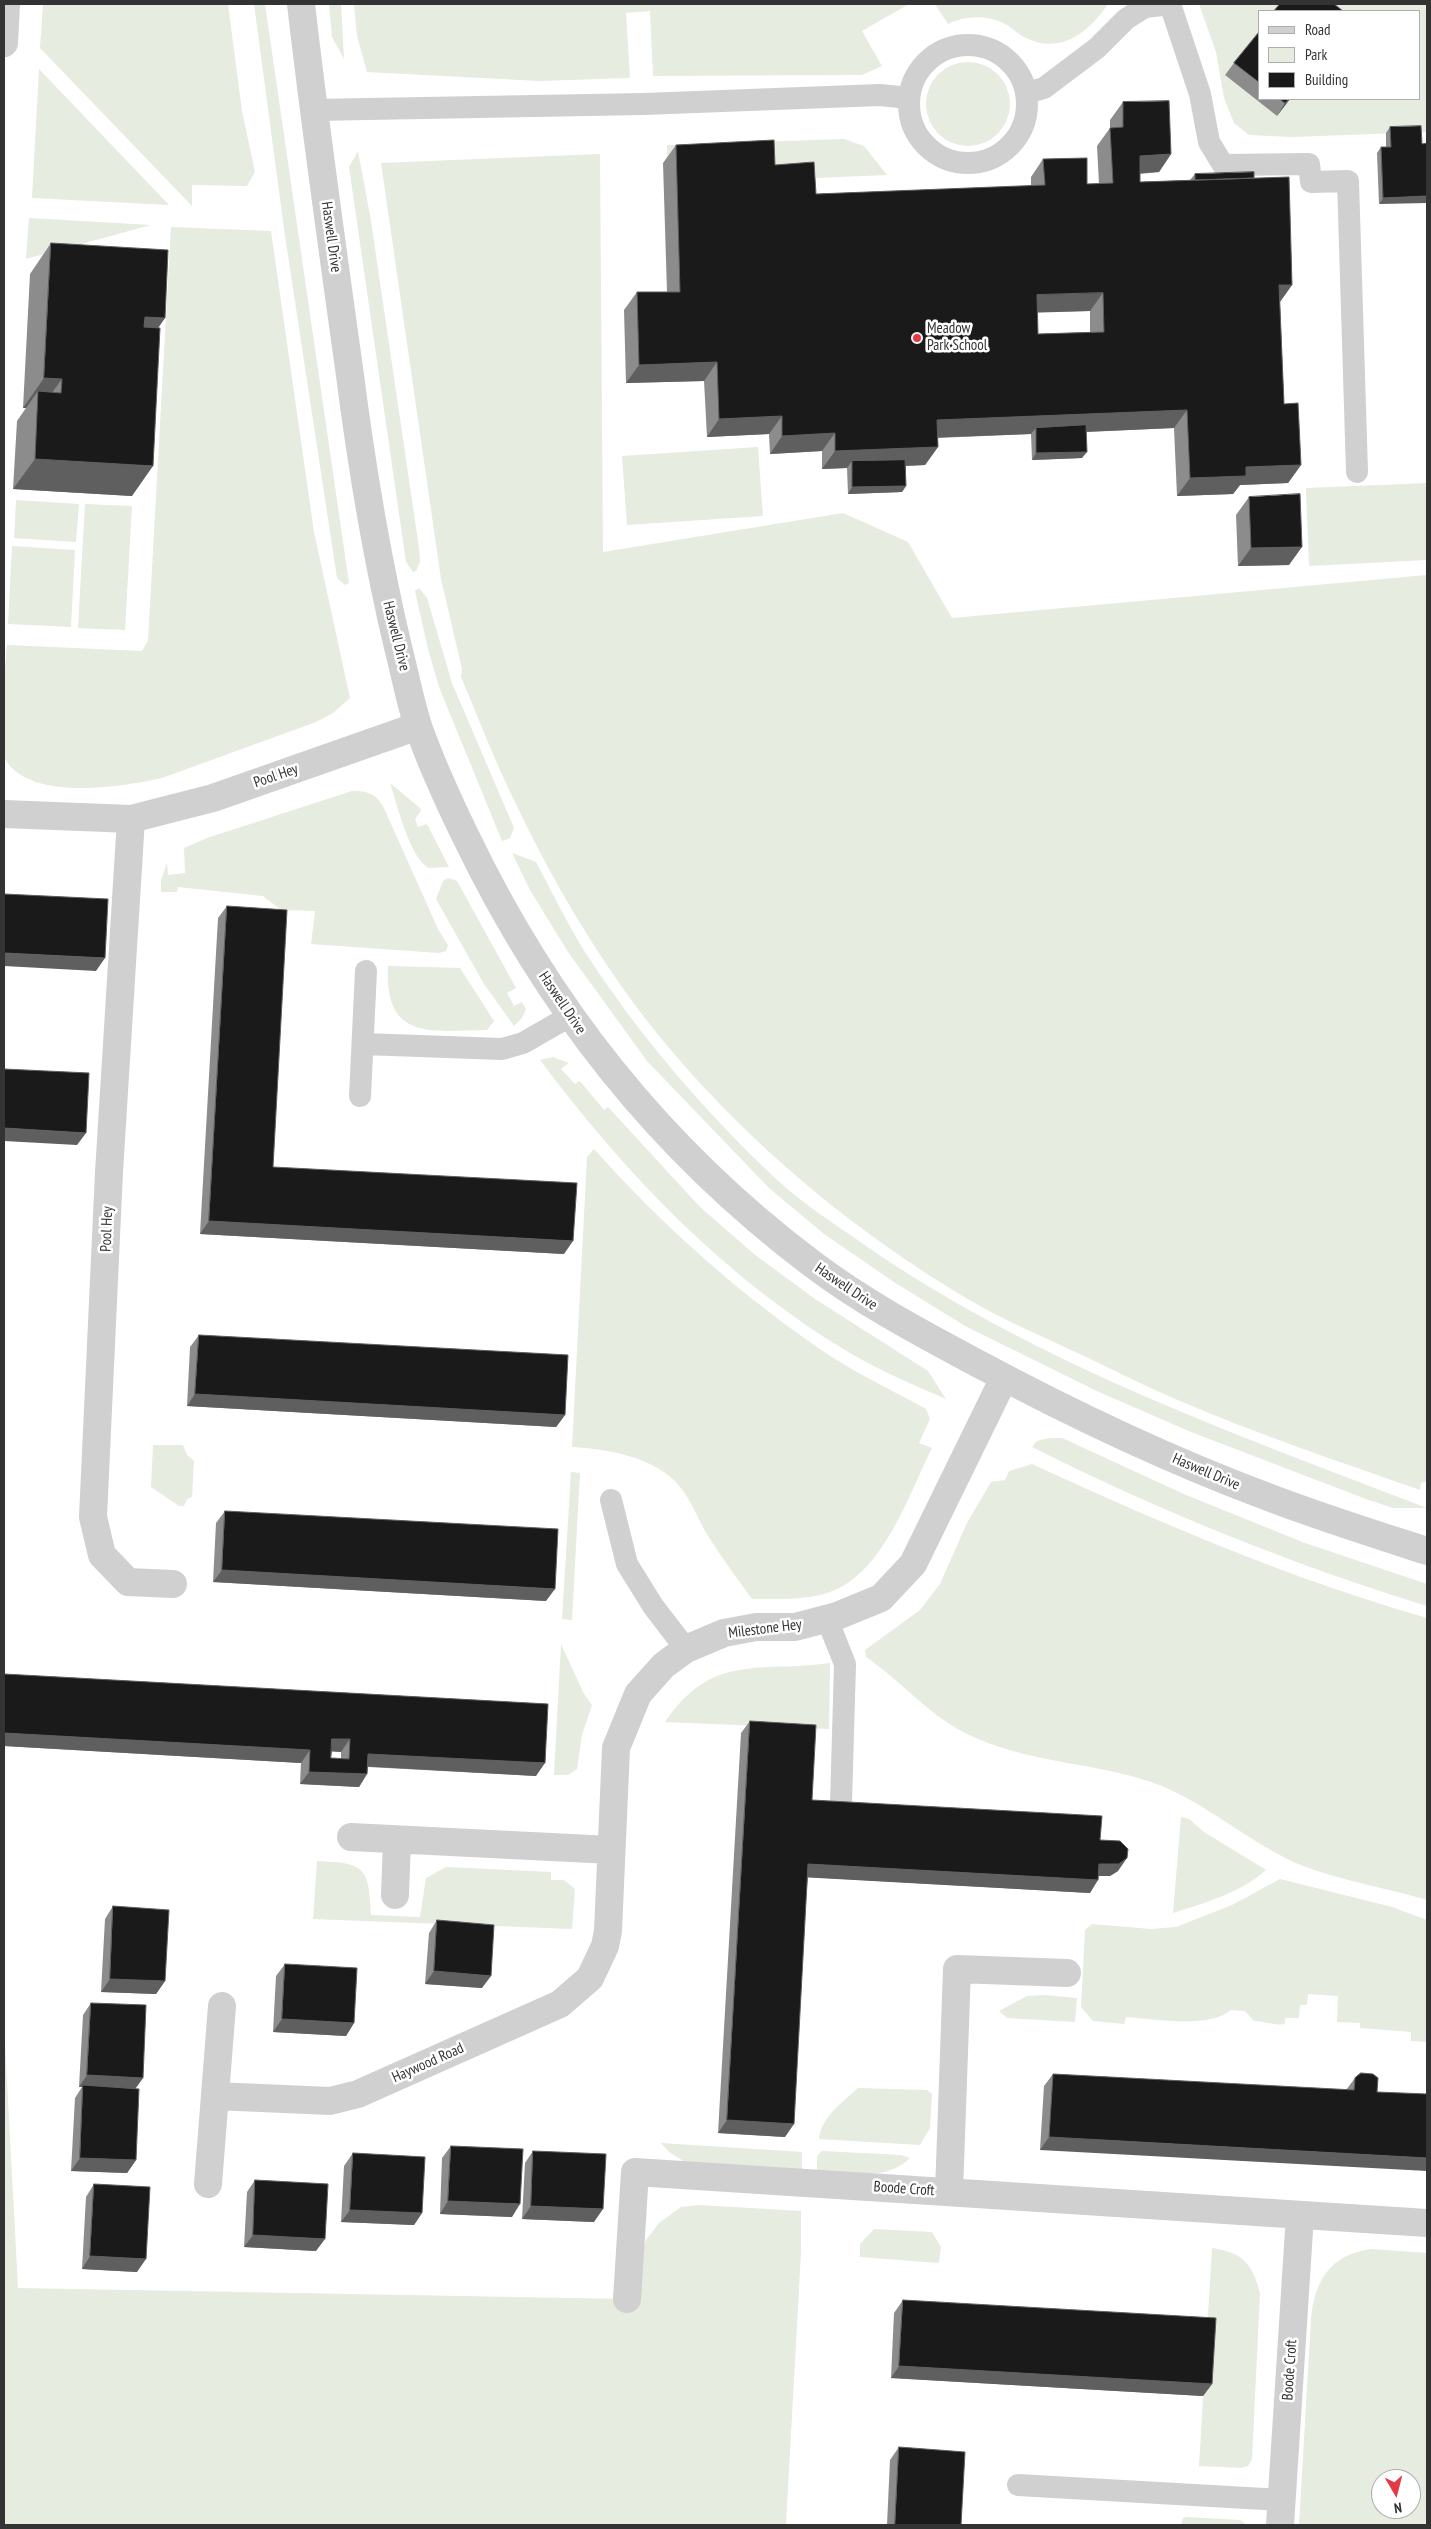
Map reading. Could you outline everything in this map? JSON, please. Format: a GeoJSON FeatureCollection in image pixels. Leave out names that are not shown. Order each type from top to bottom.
{"type":"FeatureCollection","features":[{"type":"Feature","properties":{"kind":"street","name":"Haswell Drive"},"geometry":{"type":"LineString","coordinates":[[302,4],[313,110],[358,436],[382,581],[418,726],[451,806],[489,884],[528,953],[570,1016],[609,1069],[652,1119],[746,1211],[814,1266],[891,1317],[1004,1378],[1115,1434],[1267,1497],[1427,1551]]}},
{"type":"Feature","properties":{"kind":"street"},"geometry":{"type":"LineString","coordinates":[[4,43],[5,6]]}},
{"type":"Feature","properties":{"kind":"street","name":"Pool Hey"},"geometry":{"type":"LineString","coordinates":[[4,814],[131,819],[213,798],[418,726]]}},
{"type":"Feature","properties":{"kind":"street","name":"Pool Hey"},"geometry":{"type":"LineString","coordinates":[[131,819],[109,1172],[93,1517],[102,1555],[128,1582],[173,1584]]}},
{"type":"Feature","properties":{"kind":"street","name":"Milestone Hey"},"geometry":{"type":"LineString","coordinates":[[605,1946],[616,1748],[638,1694],[664,1665],[686,1649],[724,1633],[756,1627],[795,1627],[827,1619],[881,1598],[913,1564],[1004,1378]]}},
{"type":"Feature","properties":{"kind":"street"},"geometry":{"type":"LineString","coordinates":[[351,1837],[611,1850]]}},
{"type":"Feature","properties":{"kind":"street"},"geometry":{"type":"LineString","coordinates":[[395,1895],[397,1840]]}},
{"type":"Feature","properties":{"kind":"street","name":"Haywood Road"},"geometry":{"type":"LineString","coordinates":[[215,2096],[330,2101],[358,2094],[560,2004],[590,1978],[605,1946]]}},
{"type":"Feature","properties":{"kind":"street"},"geometry":{"type":"LineString","coordinates":[[949,2192],[957,1969],[1067,1973]]}},
{"type":"Feature","properties":{"kind":"street"},"geometry":{"type":"LineString","coordinates":[[208,2184],[222,2006]]}},
{"type":"Feature","properties":{"kind":"street","name":"Boode Croft"},"geometry":{"type":"LineString","coordinates":[[627,2299],[636,2172],[1427,2224]]}},
{"type":"Feature","properties":{"kind":"street","name":"Boode Croft"},"geometry":{"type":"LineString","coordinates":[[1281,2513],[1300,2215]]}},
{"type":"Feature","properties":{"kind":"lane"},"geometry":{"type":"LineString","coordinates":[[1027,93],[1044,88],[1097,48],[1126,19],[1145,6],[1170,4],[1200,94],[1209,142],[1223,165],[1309,164],[1311,182],[1348,181],[1357,472]]}},
{"type":"Feature","properties":{"kind":"lane"},"geometry":{"type":"LineString","coordinates":[[975,44],[993,50],[1008,60],[1020,75],[1027,93],[1027,113],[1020,132],[1008,148],[991,158],[971,163],[951,161],[933,152],[919,137],[910,119],[909,98],[914,80],[924,64],[939,53],[956,46],[975,44]]}},
{"type":"Feature","properties":{"kind":"lane"},"geometry":{"type":"LineString","coordinates":[[313,110],[644,104],[880,95],[909,98]]}},
{"type":"Feature","properties":{"kind":"lane"},"geometry":{"type":"LineString","coordinates":[[360,1096],[364,1044],[366,971]]}},
{"type":"Feature","properties":{"kind":"lane"},"geometry":{"type":"LineString","coordinates":[[364,1044],[502,1049],[523,1043],[570,1016]]}},
{"type":"Feature","properties":{"kind":"lane"},"geometry":{"type":"LineString","coordinates":[[611,1500],[627,1564],[653,1606],[686,1649]]}},
{"type":"Feature","properties":{"kind":"lane"},"geometry":{"type":"LineString","coordinates":[[827,1619],[844,1664],[841,1803]]}},
{"type":"Feature","properties":{"kind":"lane"},"geometry":{"type":"LineString","coordinates":[[1018,2485],[1281,2513]]}},
{"type":"Feature","properties":{"kind":"green space"},"geometry":{"type":"Polygon","coordinates":[[[43,4],[228,4],[242,111],[255,172],[247,186],[192,185],[192,206],[40,48],[43,4]]]}},
{"type":"Feature","properties":{"kind":"green space"},"geometry":{"type":"Polygon","coordinates":[[[254,4],[265,4],[349,583],[345,585],[337,578],[285,236],[254,4]]]}},
{"type":"Feature","properties":{"kind":"green space"},"geometry":{"type":"Polygon","coordinates":[[[329,4],[341,4],[344,59],[332,37],[329,4]]]}},
{"type":"Feature","properties":{"kind":"green space"},"geometry":{"type":"Polygon","coordinates":[[[354,4],[909,4],[862,31],[882,66],[862,75],[653,76],[650,11],[626,13],[630,78],[539,81],[367,72],[357,36],[354,4]]]}},
{"type":"Feature","properties":{"kind":"green space"},"geometry":{"type":"Polygon","coordinates":[[[935,4],[1108,4],[1083,32],[1073,38],[1051,44],[1039,43],[1026,38],[1007,25],[993,19],[978,17],[962,19],[948,24],[935,4]]]}},
{"type":"Feature","properties":{"kind":"green space"},"geometry":{"type":"Polygon","coordinates":[[[1199,4],[1281,4],[1276,10],[1258,10],[1258,42],[1225,75],[1277,116],[1289,100],[1421,100],[1421,10],[1318,10],[1310,4],[1427,4],[1427,132],[1293,137],[1249,135],[1234,123],[1224,98],[1216,52],[1199,4]]]}},
{"type":"Feature","properties":{"kind":"green space"},"geometry":{"type":"Polygon","coordinates":[[[960,62],[976,62],[992,69],[1003,80],[1010,96],[1007,120],[998,134],[992,139],[976,146],[960,146],[944,139],[933,128],[926,112],[926,96],[933,80],[944,69],[960,62]]]}},
{"type":"Feature","properties":{"kind":"green space"},"geometry":{"type":"Polygon","coordinates":[[[39,69],[169,205],[32,198],[39,69]]]}},
{"type":"Feature","properties":{"kind":"green space"},"geometry":{"type":"Polygon","coordinates":[[[844,139],[864,146],[887,175],[816,178],[815,171],[667,158],[667,145],[844,139]]]}},
{"type":"Feature","properties":{"kind":"green space"},"geometry":{"type":"Polygon","coordinates":[[[358,151],[371,221],[419,548],[420,562],[416,571],[413,572],[406,562],[349,167],[358,151]]]}},
{"type":"Feature","properties":{"kind":"green space"},"geometry":{"type":"Polygon","coordinates":[[[600,154],[603,552],[843,513],[908,542],[952,618],[1427,575],[1427,1481],[1421,1483],[1420,1490],[1265,1435],[1173,1398],[994,1314],[884,1245],[845,1216],[771,1154],[702,1085],[647,1021],[584,929],[529,831],[461,677],[462,669],[441,579],[381,163],[600,154]]]}},
{"type":"Feature","properties":{"kind":"green space"},"geometry":{"type":"Polygon","coordinates":[[[29,218],[151,225],[26,259],[29,218]]]}},
{"type":"Feature","properties":{"kind":"green space"},"geometry":{"type":"Polygon","coordinates":[[[171,227],[271,231],[314,532],[350,698],[333,713],[316,722],[162,778],[101,787],[55,786],[34,781],[17,773],[5,759],[3,723],[7,645],[142,651],[148,641],[171,227]]]}},
{"type":"Feature","properties":{"kind":"green space"},"geometry":{"type":"Polygon","coordinates":[[[758,447],[763,516],[627,525],[622,456],[758,447]]]}},
{"type":"Feature","properties":{"kind":"green space"},"geometry":{"type":"Polygon","coordinates":[[[1427,483],[1427,560],[1309,566],[1306,488],[1427,483]]]}},
{"type":"Feature","properties":{"kind":"green space"},"geometry":{"type":"Polygon","coordinates":[[[16,500],[79,504],[76,542],[14,538],[16,500]]]}},
{"type":"Feature","properties":{"kind":"green space"},"geometry":{"type":"Polygon","coordinates":[[[85,504],[132,506],[125,630],[78,628],[85,504]]]}},
{"type":"Feature","properties":{"kind":"green space"},"geometry":{"type":"Polygon","coordinates":[[[12,546],[75,550],[71,627],[8,624],[12,546]]]}},
{"type":"Feature","properties":{"kind":"green space"},"geometry":{"type":"Polygon","coordinates":[[[419,588],[427,598],[452,683],[514,828],[510,838],[502,841],[439,687],[415,591],[419,588]]]}},
{"type":"Feature","properties":{"kind":"green space"},"geometry":{"type":"Polygon","coordinates":[[[390,783],[420,808],[421,811],[415,819],[418,827],[427,824],[449,867],[429,868],[422,863],[410,843],[390,783]]]}},
{"type":"Feature","properties":{"kind":"green space"},"geometry":{"type":"Polygon","coordinates":[[[352,791],[370,794],[377,798],[383,806],[438,929],[448,945],[446,951],[439,953],[311,944],[315,911],[281,910],[263,896],[178,887],[177,892],[161,892],[161,880],[167,863],[168,875],[185,873],[184,848],[207,838],[352,791]]]}},
{"type":"Feature","properties":{"kind":"green space"},"geometry":{"type":"Polygon","coordinates":[[[512,853],[536,862],[566,919],[605,983],[673,1071],[723,1126],[775,1178],[820,1214],[931,1288],[999,1326],[1068,1361],[1210,1424],[1427,1508],[1393,1508],[1366,1499],[1191,1432],[1099,1392],[965,1326],[894,1282],[824,1234],[769,1188],[647,1061],[568,952],[530,890],[512,853]]]}},
{"type":"Feature","properties":{"kind":"green space"},"geometry":{"type":"Polygon","coordinates":[[[448,878],[457,881],[516,988],[507,993],[514,1006],[522,1002],[526,1009],[522,1018],[514,1026],[484,984],[436,899],[443,881],[448,878]]]}},
{"type":"Feature","properties":{"kind":"green space"},"geometry":{"type":"Polygon","coordinates":[[[388,966],[460,968],[494,1021],[487,1030],[447,1031],[430,1030],[415,1026],[403,1019],[394,1008],[389,990],[388,966]]]}},
{"type":"Feature","properties":{"kind":"green space"},"geometry":{"type":"Polygon","coordinates":[[[553,1057],[569,1063],[561,1069],[575,1084],[580,1081],[604,1110],[608,1107],[700,1207],[754,1254],[815,1299],[928,1371],[946,1399],[861,1360],[805,1324],[720,1258],[643,1184],[607,1144],[540,1060],[553,1057]]]}},
{"type":"Feature","properties":{"kind":"green space"},"geometry":{"type":"Polygon","coordinates":[[[594,1149],[672,1229],[757,1303],[830,1356],[926,1409],[930,1419],[919,1443],[932,1448],[913,1490],[890,1534],[877,1554],[862,1571],[844,1585],[824,1594],[806,1597],[752,1599],[713,1544],[689,1500],[675,1481],[665,1472],[627,1455],[572,1447],[587,1157],[594,1149]]]}},
{"type":"Feature","properties":{"kind":"green space"},"geometry":{"type":"Polygon","coordinates":[[[1049,1438],[1062,1438],[1186,1495],[1305,1543],[1427,1584],[1427,1606],[1376,1590],[1226,1535],[1128,1493],[1032,1447],[1037,1441],[1049,1438]]]}},
{"type":"Feature","properties":{"kind":"green space"},"geometry":{"type":"Polygon","coordinates":[[[153,1445],[183,1445],[187,1455],[194,1461],[192,1497],[187,1499],[184,1506],[179,1506],[151,1487],[153,1445]]]}},
{"type":"Feature","properties":{"kind":"green space"},"geometry":{"type":"Polygon","coordinates":[[[1032,1464],[1177,1528],[1276,1568],[1376,1603],[1427,1618],[1427,1900],[1303,1866],[1264,1846],[1190,1800],[1151,1782],[1128,1775],[1033,1756],[987,1743],[965,1733],[939,1716],[866,1657],[865,1650],[920,1610],[940,1584],[967,1523],[991,1482],[1005,1480],[1009,1471],[1032,1464]]]}},
{"type":"Feature","properties":{"kind":"green space"},"geometry":{"type":"Polygon","coordinates":[[[571,1472],[580,1473],[572,1620],[562,1619],[571,1472]]]}},
{"type":"Feature","properties":{"kind":"green space"},"geometry":{"type":"Polygon","coordinates":[[[561,1644],[584,1694],[592,1705],[582,1735],[577,1769],[568,1775],[554,1775],[561,1644]]]}},
{"type":"Feature","properties":{"kind":"green space"},"geometry":{"type":"Polygon","coordinates":[[[830,1663],[829,1729],[665,1722],[683,1700],[701,1685],[720,1675],[739,1670],[830,1663]]]}},
{"type":"Feature","properties":{"kind":"green space"},"geometry":{"type":"Polygon","coordinates":[[[1181,1817],[1189,1819],[1204,1832],[1266,1870],[1234,1891],[1173,1913],[1181,1817]]]}},
{"type":"Feature","properties":{"kind":"green space"},"geometry":{"type":"Polygon","coordinates":[[[317,1861],[355,1866],[361,1871],[366,1877],[371,1915],[420,1917],[426,1878],[446,1867],[551,1872],[551,1880],[564,1880],[575,1889],[572,1929],[313,1919],[317,1861]]]}},
{"type":"Feature","properties":{"kind":"green space"},"geometry":{"type":"Polygon","coordinates":[[[1280,1879],[1392,1907],[1427,1920],[1427,2042],[1411,2041],[1411,2032],[1360,2028],[1360,2023],[1337,2022],[1338,1996],[1308,1994],[1307,2005],[1300,2005],[1299,2018],[1285,2018],[1285,2024],[1254,2021],[1245,2011],[1231,2010],[1221,2016],[1195,2021],[1166,2021],[1126,2017],[1124,2024],[1093,2021],[1081,2007],[1085,1930],[1092,1924],[1151,1929],[1176,1927],[1232,1905],[1280,1879]]]}},
{"type":"Feature","properties":{"kind":"green space"},"geometry":{"type":"Polygon","coordinates":[[[1044,1995],[1077,1998],[1075,2022],[1007,2018],[999,2011],[1027,1996],[1044,1995]]]}},
{"type":"Feature","properties":{"kind":"green space"},"geometry":{"type":"Polygon","coordinates":[[[4,2024],[18,2288],[627,2299],[646,2240],[659,2223],[681,2207],[699,2205],[801,2211],[801,2252],[786,2525],[4,2525],[4,2024]]]}},
{"type":"Feature","properties":{"kind":"green space"},"geometry":{"type":"Polygon","coordinates":[[[858,2088],[927,2090],[932,2094],[930,2128],[920,2145],[819,2139],[828,2117],[858,2088]]]}},
{"type":"Feature","properties":{"kind":"green space"},"geometry":{"type":"Polygon","coordinates":[[[661,2143],[802,2152],[802,2170],[685,2162],[669,2152],[661,2143]]]}},
{"type":"Feature","properties":{"kind":"green space"},"geometry":{"type":"Polygon","coordinates":[[[822,2151],[901,2155],[910,2158],[900,2166],[878,2173],[817,2172],[817,2156],[822,2151]]]}},
{"type":"Feature","properties":{"kind":"green space"},"geometry":{"type":"Polygon","coordinates":[[[874,2229],[932,2232],[941,2247],[939,2263],[860,2257],[860,2244],[874,2229]]]}},
{"type":"Feature","properties":{"kind":"green space"},"geometry":{"type":"Polygon","coordinates":[[[1212,2248],[1239,2256],[1245,2261],[1254,2274],[1260,2293],[1252,2459],[1248,2466],[1241,2468],[1199,2466],[1212,2248]]]}},
{"type":"Feature","properties":{"kind":"green space"},"geometry":{"type":"Polygon","coordinates":[[[1371,2249],[1427,2253],[1427,2525],[1299,2525],[1313,2305],[1316,2292],[1327,2272],[1345,2257],[1371,2249]]]}},
{"type":"Feature","properties":{"kind":"green space"},"geometry":{"type":"Polygon","coordinates":[[[1183,2518],[1240,2520],[1247,2525],[1181,2525],[1183,2518]]]}},
{"type":"Feature","properties":{"kind":"building"},"geometry":{"type":"Polygon","coordinates":[[[1280,4],[1334,4],[1342,10],[1275,10],[1280,4]]]}},
{"type":"Feature","properties":{"kind":"building"},"geometry":{"type":"Polygon","coordinates":[[[1258,33],[1258,81],[1234,63],[1258,33]]]}},
{"type":"Feature","properties":{"kind":"building"},"geometry":{"type":"Polygon","coordinates":[[[1169,101],[1171,154],[1140,156],[1140,182],[1289,177],[1292,285],[1279,285],[1284,404],[1298,403],[1301,465],[1246,467],[1246,476],[1190,478],[1187,410],[937,420],[938,447],[835,451],[835,433],[782,436],[782,416],[719,419],[717,362],[639,365],[637,292],[680,292],[676,145],[774,140],[775,165],[814,162],[816,194],[1045,185],[1043,159],[1087,158],[1087,184],[1113,183],[1110,128],[1123,127],[1123,102],[1169,101]],[[1103,293],[1037,295],[1038,334],[1104,332],[1103,293]]]}},
{"type":"Feature","properties":{"kind":"building"},"geometry":{"type":"Polygon","coordinates":[[[1421,126],[1422,144],[1427,143],[1427,196],[1383,198],[1381,147],[1391,147],[1390,127],[1421,126]]]}},
{"type":"Feature","properties":{"kind":"building"},"geometry":{"type":"Polygon","coordinates":[[[1254,172],[1254,178],[1195,180],[1195,174],[1254,172]]]}},
{"type":"Feature","properties":{"kind":"building"},"geometry":{"type":"Polygon","coordinates":[[[51,243],[168,250],[165,318],[145,317],[144,327],[160,328],[153,466],[35,459],[38,391],[61,393],[62,379],[44,378],[51,243]]]}},
{"type":"Feature","properties":{"kind":"building"},"geometry":{"type":"Polygon","coordinates":[[[1086,425],[1087,452],[1036,453],[1036,428],[1086,425]]]}},
{"type":"Feature","properties":{"kind":"building"},"geometry":{"type":"Polygon","coordinates":[[[905,460],[906,486],[852,487],[852,461],[905,460]]]}},
{"type":"Feature","properties":{"kind":"building"},"geometry":{"type":"Polygon","coordinates":[[[1300,494],[1302,547],[1251,548],[1249,497],[1300,494]]]}},
{"type":"Feature","properties":{"kind":"building"},"geometry":{"type":"Polygon","coordinates":[[[4,894],[108,899],[105,958],[4,953],[4,894]]]}},
{"type":"Feature","properties":{"kind":"building"},"geometry":{"type":"Polygon","coordinates":[[[227,906],[287,910],[273,1167],[577,1183],[573,1241],[209,1221],[227,906]]]}},
{"type":"Feature","properties":{"kind":"building"},"geometry":{"type":"Polygon","coordinates":[[[4,1069],[89,1073],[86,1133],[4,1128],[4,1069]]]}},
{"type":"Feature","properties":{"kind":"building"},"geometry":{"type":"Polygon","coordinates":[[[199,1335],[568,1355],[565,1415],[195,1394],[199,1335]]]}},
{"type":"Feature","properties":{"kind":"building"},"geometry":{"type":"Polygon","coordinates":[[[225,1511],[558,1529],[555,1589],[222,1570],[225,1511]]]}},
{"type":"Feature","properties":{"kind":"building"},"geometry":{"type":"Polygon","coordinates":[[[4,1674],[548,1704],[545,1763],[368,1754],[367,1774],[309,1772],[310,1750],[4,1733],[4,1674]],[[332,1739],[331,1758],[349,1759],[350,1739],[332,1739]]]}},
{"type":"Feature","properties":{"kind":"building"},"geometry":{"type":"Polygon","coordinates":[[[750,1721],[816,1725],[812,1800],[1102,1816],[1100,1840],[1120,1841],[1128,1849],[1127,1858],[1119,1864],[1099,1864],[1098,1880],[808,1864],[794,2124],[727,2120],[750,1721]]]}},
{"type":"Feature","properties":{"kind":"building"},"geometry":{"type":"Polygon","coordinates":[[[113,1906],[169,1910],[165,1981],[110,1979],[113,1906]]]}},
{"type":"Feature","properties":{"kind":"building"},"geometry":{"type":"Polygon","coordinates":[[[437,1920],[494,1925],[491,1976],[434,1971],[437,1920]]]}},
{"type":"Feature","properties":{"kind":"building"},"geometry":{"type":"Polygon","coordinates":[[[285,1964],[357,1968],[354,2023],[282,2019],[285,1964]]]}},
{"type":"Feature","properties":{"kind":"building"},"geometry":{"type":"Polygon","coordinates":[[[91,2003],[146,2005],[143,2078],[87,2075],[91,2003]]]}},
{"type":"Feature","properties":{"kind":"building"},"geometry":{"type":"Polygon","coordinates":[[[1361,2073],[1373,2074],[1378,2078],[1377,2092],[1427,2094],[1427,2158],[1049,2137],[1053,2074],[1354,2090],[1355,2078],[1361,2073]]]}},
{"type":"Feature","properties":{"kind":"building"},"geometry":{"type":"Polygon","coordinates":[[[83,2085],[139,2089],[136,2160],[80,2158],[83,2085]]]}},
{"type":"Feature","properties":{"kind":"building"},"geometry":{"type":"Polygon","coordinates":[[[451,2146],[523,2149],[520,2204],[448,2201],[451,2146]]]}},
{"type":"Feature","properties":{"kind":"building"},"geometry":{"type":"Polygon","coordinates":[[[533,2151],[606,2154],[603,2209],[531,2206],[533,2151]]]}},
{"type":"Feature","properties":{"kind":"building"},"geometry":{"type":"Polygon","coordinates":[[[353,2153],[425,2157],[422,2213],[350,2210],[353,2153]]]}},
{"type":"Feature","properties":{"kind":"building"},"geometry":{"type":"Polygon","coordinates":[[[255,2180],[328,2184],[325,2239],[253,2235],[255,2180]]]}},
{"type":"Feature","properties":{"kind":"building"},"geometry":{"type":"Polygon","coordinates":[[[94,2184],[150,2187],[146,2259],[90,2256],[94,2184]]]}},
{"type":"Feature","properties":{"kind":"building"},"geometry":{"type":"Polygon","coordinates":[[[903,2300],[1216,2318],[1212,2384],[899,2366],[903,2300]]]}},
{"type":"Feature","properties":{"kind":"building"},"geometry":{"type":"Polygon","coordinates":[[[899,2447],[965,2452],[961,2525],[895,2525],[899,2447]]]}},
{"type":"Feature","properties":{"kind":"place","name":"Meadow Park School"},"geometry":{"type":"Point","coordinates":[917,338]}}]}
